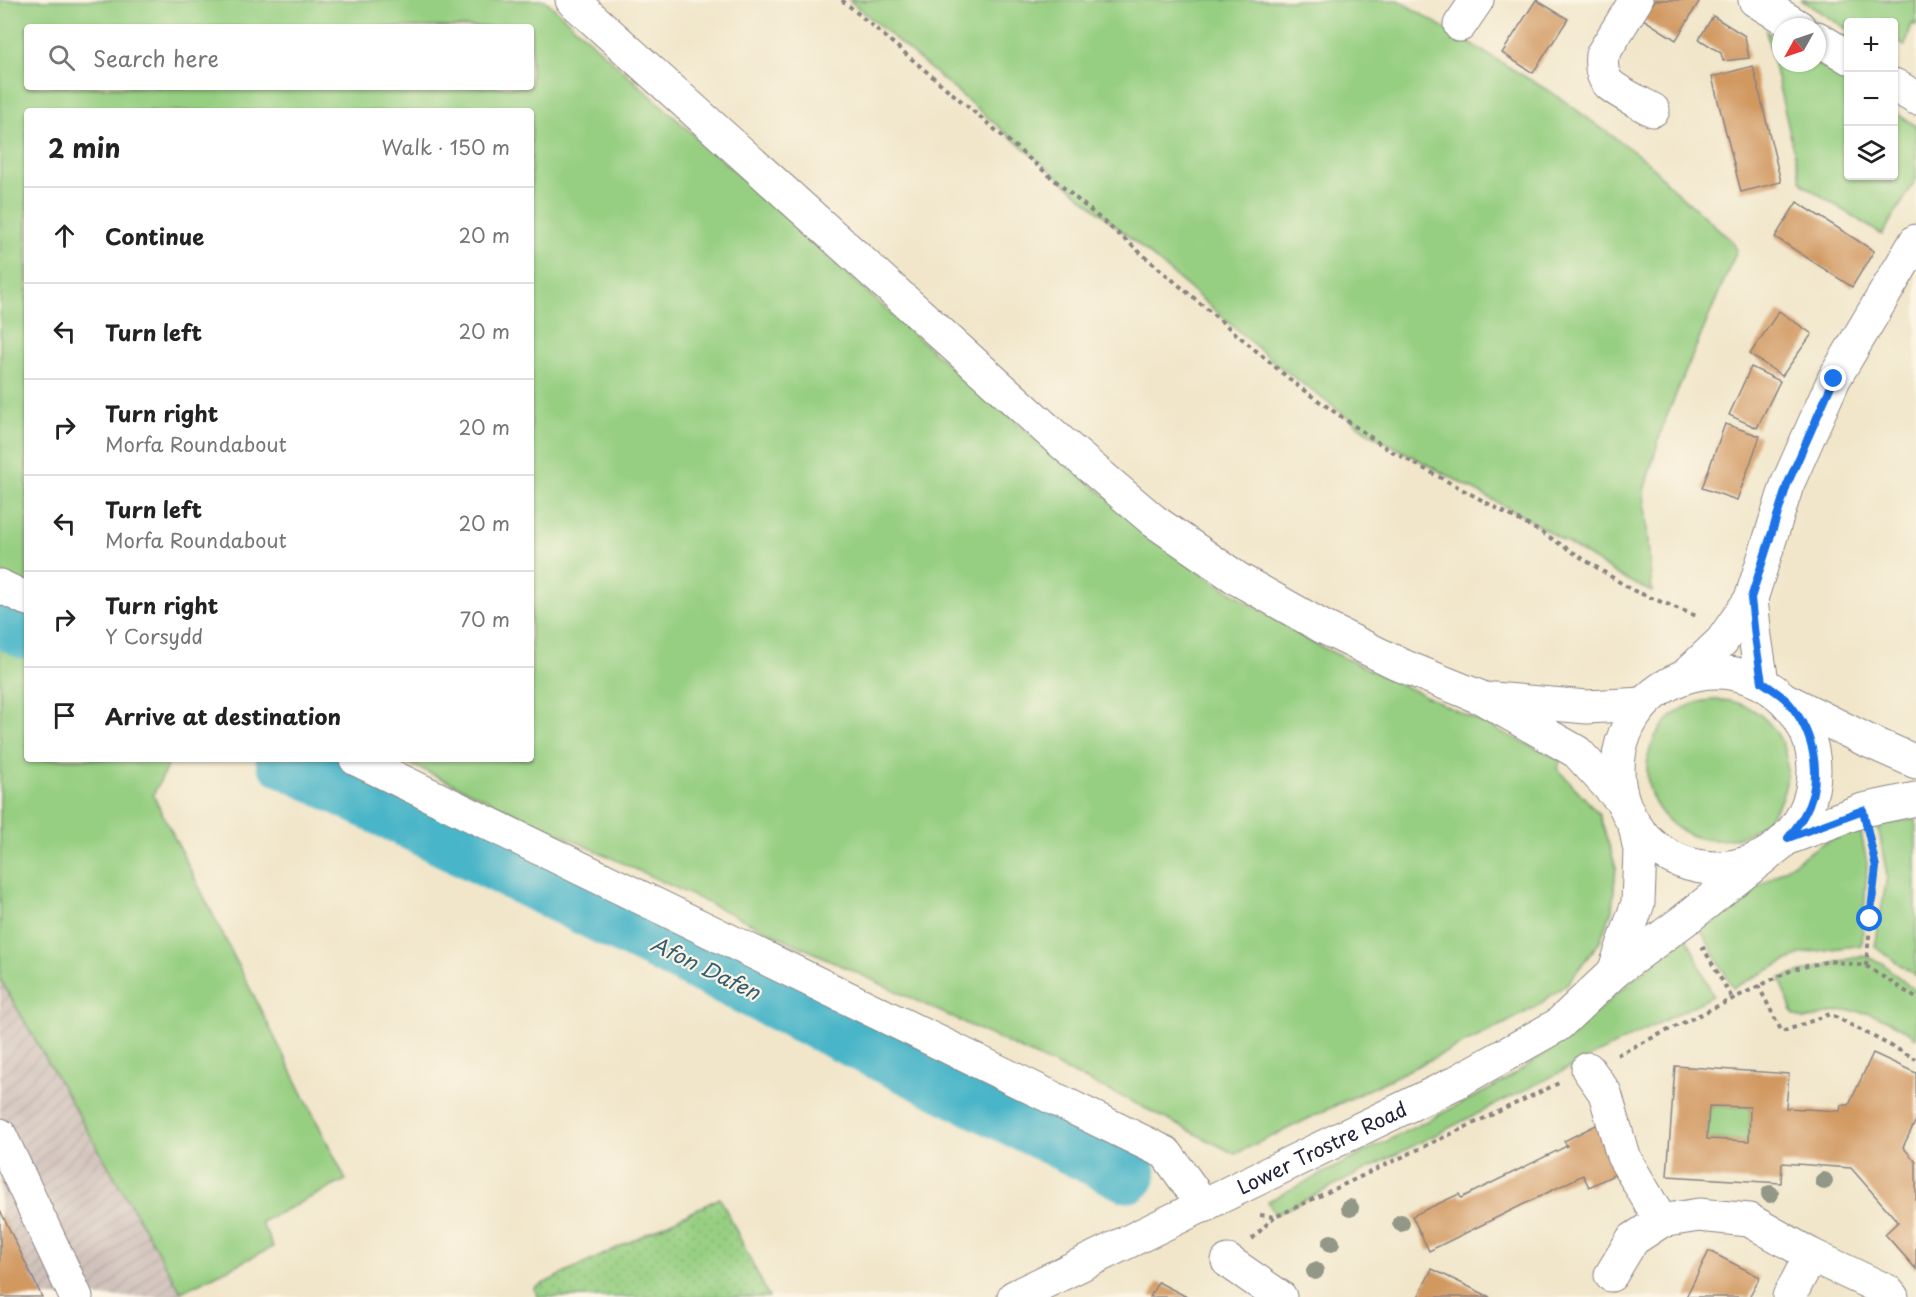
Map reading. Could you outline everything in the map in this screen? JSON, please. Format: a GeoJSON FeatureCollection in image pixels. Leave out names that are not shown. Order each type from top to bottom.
{"type":"FeatureCollection","features":[{"type":"Feature","properties":{"kind":"main road"},"geometry":{"type":"LineString","coordinates":[[572,0],[1060,441],[1154,521],[1238,579],[1323,627],[1404,666],[1482,698],[1577,752],[1654,847],[1678,861],[1707,868],[1737,867],[1863,810],[1916,799]]}},
{"type":"Feature","properties":{"kind":"main road"},"geometry":{"type":"LineString","coordinates":[[1636,0],[1602,55],[1601,63],[1603,75],[1608,84],[1653,110]]}},
{"type":"Feature","properties":{"kind":"main road"},"geometry":{"type":"LineString","coordinates":[[1755,0],[1785,18]]}},
{"type":"Feature","properties":{"kind":"main road"},"geometry":{"type":"LineString","coordinates":[[1826,44],[1844,55]]}},
{"type":"Feature","properties":{"kind":"main road"},"geometry":{"type":"LineString","coordinates":[[1898,88],[1916,98]]}},
{"type":"Feature","properties":{"kind":"main road"},"geometry":{"type":"LineString","coordinates":[[1629,814],[1618,774],[1620,747],[1629,724],[1643,704],[1662,688],[1684,676],[1722,641],[1751,598],[1787,485],[1834,379],[1916,241]]}},
{"type":"Feature","properties":{"kind":"main road"},"geometry":{"type":"LineString","coordinates":[[0,586],[24,598]]}},
{"type":"Feature","properties":{"kind":"main road"},"geometry":{"type":"LineString","coordinates":[[1751,598],[1755,637],[1774,691],[1805,725],[1814,754],[1814,785],[1805,813],[1777,847]]}},
{"type":"Feature","properties":{"kind":"main road"},"geometry":{"type":"LineString","coordinates":[[1684,676],[1708,671],[1733,672],[1864,739],[1916,762]]}},
{"type":"Feature","properties":{"kind":"main road"},"geometry":{"type":"LineString","coordinates":[[1482,698],[1587,707],[1643,704]]}},
{"type":"Feature","properties":{"kind":"main road"},"geometry":{"type":"LineString","coordinates":[[362,762],[1166,1153],[1204,1206]]}},
{"type":"Feature","properties":{"kind":"main road","name":"Lower Trostre Road"},"geometry":{"type":"LineString","coordinates":[[1614,972],[1638,903],[1640,850],[1629,814]]}},
{"type":"Feature","properties":{"kind":"main road","name":"Lower Trostre Road"},"geometry":{"type":"LineString","coordinates":[[1014,1297],[1455,1083],[1558,1025],[1614,972],[1777,847]]}},
{"type":"Feature","properties":{"kind":"main road"},"geometry":{"type":"LineString","coordinates":[[1588,1069],[1605,1093],[1623,1155],[1661,1221]]}},
{"type":"Feature","properties":{"kind":"main road"},"geometry":{"type":"LineString","coordinates":[[0,1135],[76,1297]]}},
{"type":"Feature","properties":{"kind":"main road"},"geometry":{"type":"LineString","coordinates":[[1611,1275],[1632,1240],[1661,1221],[1699,1215],[1749,1220],[1811,1255],[1887,1291],[1892,1297]]}},
{"type":"Feature","properties":{"kind":"main road"},"geometry":{"type":"LineString","coordinates":[[1789,1297],[1811,1255]]}},
{"type":"Feature","properties":{"kind":"main road"},"geometry":{"type":"LineString","coordinates":[[1228,1262],[1280,1297]]}},
{"type":"Feature","properties":{"kind":"path"},"geometry":{"type":"LineString","coordinates":[[842,0],[1309,393],[1386,448],[1546,534],[1632,590],[1707,620]]}},
{"type":"Feature","properties":{"kind":"path"},"geometry":{"type":"LineString","coordinates":[[1863,810],[1876,867],[1866,966]]}},
{"type":"Feature","properties":{"kind":"path"},"geometry":{"type":"LineString","coordinates":[[1686,919],[1732,998]]}},
{"type":"Feature","properties":{"kind":"path"},"geometry":{"type":"LineString","coordinates":[[1758,985],[1782,1032],[1830,1014],[1916,1059]]}},
{"type":"Feature","properties":{"kind":"shaded area"},"geometry":{"type":"Polygon","coordinates":[[[0,979],[181,1292],[184,1297],[0,1297],[0,979]]]}},
{"type":"Feature","properties":{"kind":"green space"},"geometry":{"type":"Polygon","coordinates":[[[0,0],[545,0],[957,373],[1192,567],[1313,643],[1561,760],[1557,768],[1599,814],[1616,867],[1612,910],[1600,941],[1568,983],[1537,1006],[1235,1154],[1129,1100],[406,762],[534,762],[534,108],[24,108],[24,584],[0,572],[0,0]]]}},
{"type":"Feature","properties":{"kind":"green space"},"geometry":{"type":"Polygon","coordinates":[[[849,0],[1398,0],[1557,96],[1648,162],[1667,183],[1732,241],[1737,250],[1663,425],[1644,491],[1652,592],[1623,578],[1530,520],[1369,433],[1276,364],[849,0]]]}},
{"type":"Feature","properties":{"kind":"green space"},"geometry":{"type":"Polygon","coordinates":[[[1801,0],[1916,0],[1916,25],[1912,24],[1905,46],[1898,42],[1898,18],[1844,18],[1844,27],[1801,0]]]}},
{"type":"Feature","properties":{"kind":"green space"},"geometry":{"type":"Polygon","coordinates":[[[1766,31],[1772,35],[1772,57],[1766,31]]]}},
{"type":"Feature","properties":{"kind":"green space"},"geometry":{"type":"Polygon","coordinates":[[[1826,69],[1844,80],[1844,180],[1898,180],[1898,115],[1916,126],[1916,180],[1882,235],[1801,181],[1776,72],[1826,72],[1826,69]]]}},
{"type":"Feature","properties":{"kind":"green space"},"geometry":{"type":"Polygon","coordinates":[[[0,628],[24,640],[24,762],[170,762],[153,795],[346,1180],[261,1222],[273,1247],[181,1292],[0,979],[0,628]]]}},
{"type":"Feature","properties":{"kind":"green space"},"geometry":{"type":"Polygon","coordinates":[[[1717,700],[1744,705],[1766,721],[1782,743],[1787,770],[1782,797],[1766,819],[1744,835],[1717,840],[1690,835],[1668,819],[1652,797],[1647,770],[1652,743],[1668,721],[1690,705],[1717,700]]]}},
{"type":"Feature","properties":{"kind":"green space"},"geometry":{"type":"Polygon","coordinates":[[[1916,819],[1916,976],[1875,947],[1887,876],[1878,825],[1916,819]]]}},
{"type":"Feature","properties":{"kind":"green space"},"geometry":{"type":"Polygon","coordinates":[[[1860,829],[1867,863],[1862,945],[1802,953],[1733,988],[1699,927],[1822,844],[1860,829]]]}},
{"type":"Feature","properties":{"kind":"green space"},"geometry":{"type":"Polygon","coordinates":[[[1687,937],[1713,996],[1275,1215],[1268,1201],[1496,1086],[1563,1042],[1623,988],[1687,937]]]}},
{"type":"Feature","properties":{"kind":"green space"},"geometry":{"type":"Polygon","coordinates":[[[1863,955],[1882,963],[1916,992],[1916,1038],[1892,1023],[1874,1015],[1856,1011],[1841,1011],[1804,1020],[1793,1014],[1780,978],[1863,955]]]}},
{"type":"Feature","properties":{"kind":"green space"},"geometry":{"type":"Polygon","coordinates":[[[1709,1106],[1750,1107],[1749,1141],[1707,1139],[1709,1106]]]}},
{"type":"Feature","properties":{"kind":"green space"},"geometry":{"type":"Polygon","coordinates":[[[720,1198],[769,1297],[538,1297],[534,1288],[720,1198]]]}},
{"type":"Feature","properties":{"kind":"building"},"geometry":{"type":"Polygon","coordinates":[[[1536,0],[1568,19],[1533,73],[1502,53],[1536,0]]]}},
{"type":"Feature","properties":{"kind":"building"},"geometry":{"type":"Polygon","coordinates":[[[1655,0],[1696,0],[1699,2],[1676,40],[1643,19],[1655,0]]]}},
{"type":"Feature","properties":{"kind":"building"},"geometry":{"type":"Polygon","coordinates":[[[1713,16],[1745,36],[1749,58],[1723,61],[1721,53],[1699,39],[1713,16]]]}},
{"type":"Feature","properties":{"kind":"building"},"geometry":{"type":"Polygon","coordinates":[[[1753,66],[1781,182],[1741,192],[1712,77],[1753,66]]]}},
{"type":"Feature","properties":{"kind":"building"},"geometry":{"type":"Polygon","coordinates":[[[1797,202],[1874,251],[1852,287],[1775,237],[1797,202]]]}},
{"type":"Feature","properties":{"kind":"building"},"geometry":{"type":"Polygon","coordinates":[[[1779,311],[1812,334],[1782,376],[1750,354],[1779,311]]]}},
{"type":"Feature","properties":{"kind":"building"},"geometry":{"type":"Polygon","coordinates":[[[1751,367],[1780,381],[1757,428],[1729,415],[1751,367]]]}},
{"type":"Feature","properties":{"kind":"building"},"geometry":{"type":"Polygon","coordinates":[[[1725,424],[1760,436],[1737,500],[1702,488],[1725,424]]]}},
{"type":"Feature","properties":{"kind":"building"},"geometry":{"type":"Polygon","coordinates":[[[1873,1053],[1916,1073],[1916,1120],[1903,1147],[1916,1162],[1916,1269],[1885,1234],[1898,1222],[1851,1168],[1782,1163],[1781,1183],[1667,1176],[1675,1066],[1789,1074],[1786,1108],[1840,1111],[1841,1105],[1849,1105],[1873,1053]],[[1709,1106],[1707,1139],[1749,1141],[1750,1107],[1709,1106]]]}},
{"type":"Feature","properties":{"kind":"building"},"geometry":{"type":"Polygon","coordinates":[[[1602,1122],[1626,1169],[1589,1187],[1583,1175],[1429,1251],[1412,1216],[1459,1194],[1461,1198],[1567,1146],[1564,1141],[1602,1122]]]}},
{"type":"Feature","properties":{"kind":"building"},"geometry":{"type":"Polygon","coordinates":[[[0,1210],[42,1297],[0,1297],[0,1210]]]}},
{"type":"Feature","properties":{"kind":"building"},"geometry":{"type":"Polygon","coordinates":[[[1709,1251],[1760,1277],[1749,1297],[1686,1297],[1709,1251]]]}},
{"type":"Feature","properties":{"kind":"building"},"geometry":{"type":"Polygon","coordinates":[[[1432,1269],[1490,1297],[1418,1297],[1432,1269]]]}},
{"type":"Feature","properties":{"kind":"building"},"geometry":{"type":"Polygon","coordinates":[[[1158,1282],[1187,1297],[1150,1297],[1158,1282]]]}},
{"type":"Feature","properties":{"kind":"waterway","name":"Afon Dafen"},"geometry":{"type":"LineString","coordinates":[[0,618],[24,630]]}},
{"type":"Feature","properties":{"kind":"waterway","name":"Afon Dafen"},"geometry":{"type":"LineString","coordinates":[[290,762],[1128,1174]]}},
{"type":"Feature","properties":{"kind":"route"},"geometry":{"type":"LineString","coordinates":[[1834,379],[1787,485],[1751,598],[1762,682],[1787,700],[1805,725],[1814,754],[1814,785],[1805,813],[1788,838],[1863,810],[1876,867],[1870,919]]}}]}
